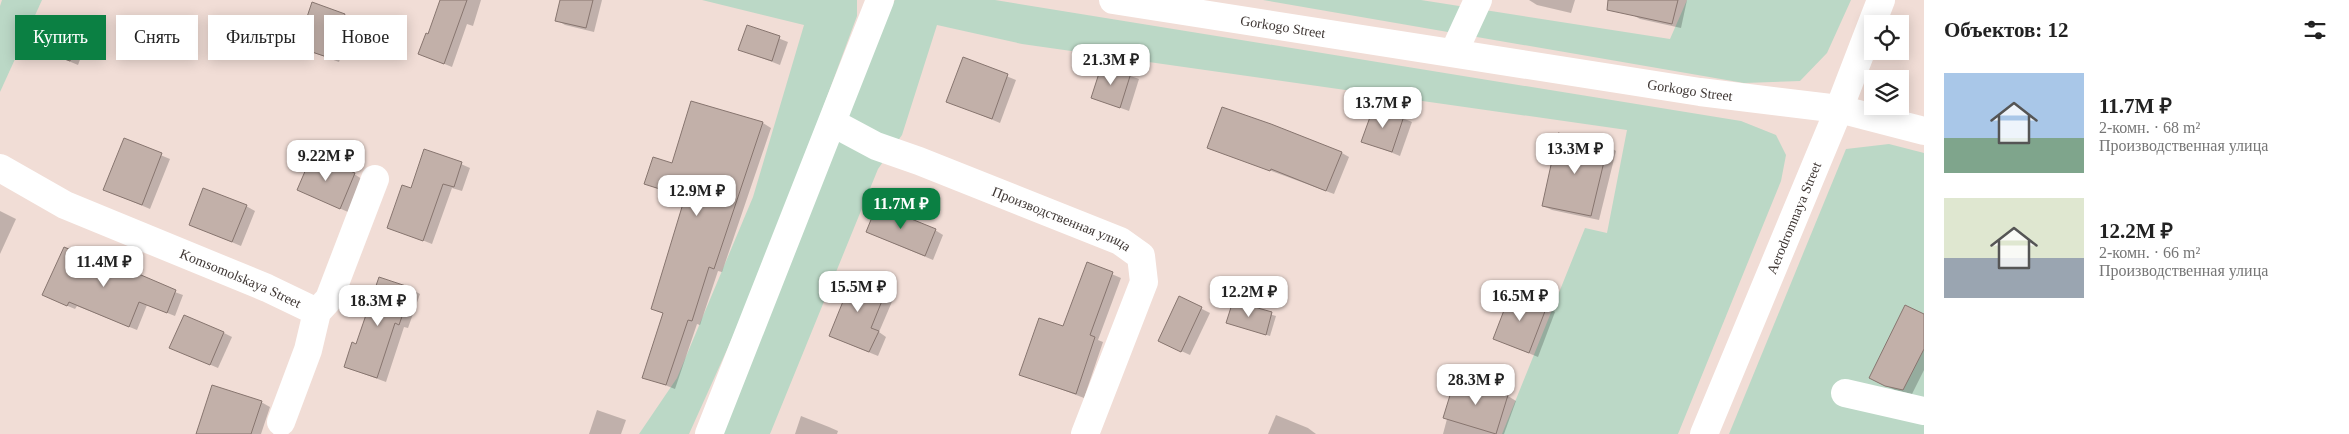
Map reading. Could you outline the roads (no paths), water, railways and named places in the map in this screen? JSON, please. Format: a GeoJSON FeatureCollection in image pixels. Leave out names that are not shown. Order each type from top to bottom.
{"type":"FeatureCollection","features":[{"type":"Feature","properties":{"kind":"street"},"geometry":{"type":"LineString","coordinates":[[709,434],[880,0]]}},
{"type":"Feature","properties":{"kind":"street","name":"Gorkogo Street"},"geometry":{"type":"LineString","coordinates":[[1113,0],[1700,92],[1839,109],[1924,131]]}},
{"type":"Feature","properties":{"kind":"street"},"geometry":{"type":"LineString","coordinates":[[1454,52],[1478,0]]}},
{"type":"Feature","properties":{"kind":"street","name":"Aerodromnaya Street"},"geometry":{"type":"LineString","coordinates":[[1704,434],[1839,109],[1880,0]]}},
{"type":"Feature","properties":{"kind":"street","name":"Производственная улица"},"geometry":{"type":"LineString","coordinates":[[833,123],[876,146],[919,160],[1120,241],[1141,256],[1144,282],[1085,434]]}},
{"type":"Feature","properties":{"kind":"street","name":"Komsomolskaya Street"},"geometry":{"type":"LineString","coordinates":[[0,168],[65,205],[267,288],[318,312]]}},
{"type":"Feature","properties":{"kind":"street","name":"Komsomolskaya Street"},"geometry":{"type":"LineString","coordinates":[[281,422],[308,350],[318,312],[329,299],[376,179]]}},
{"type":"Feature","properties":{"kind":"street"},"geometry":{"type":"LineString","coordinates":[[1845,393],[1924,411]]}}]}
